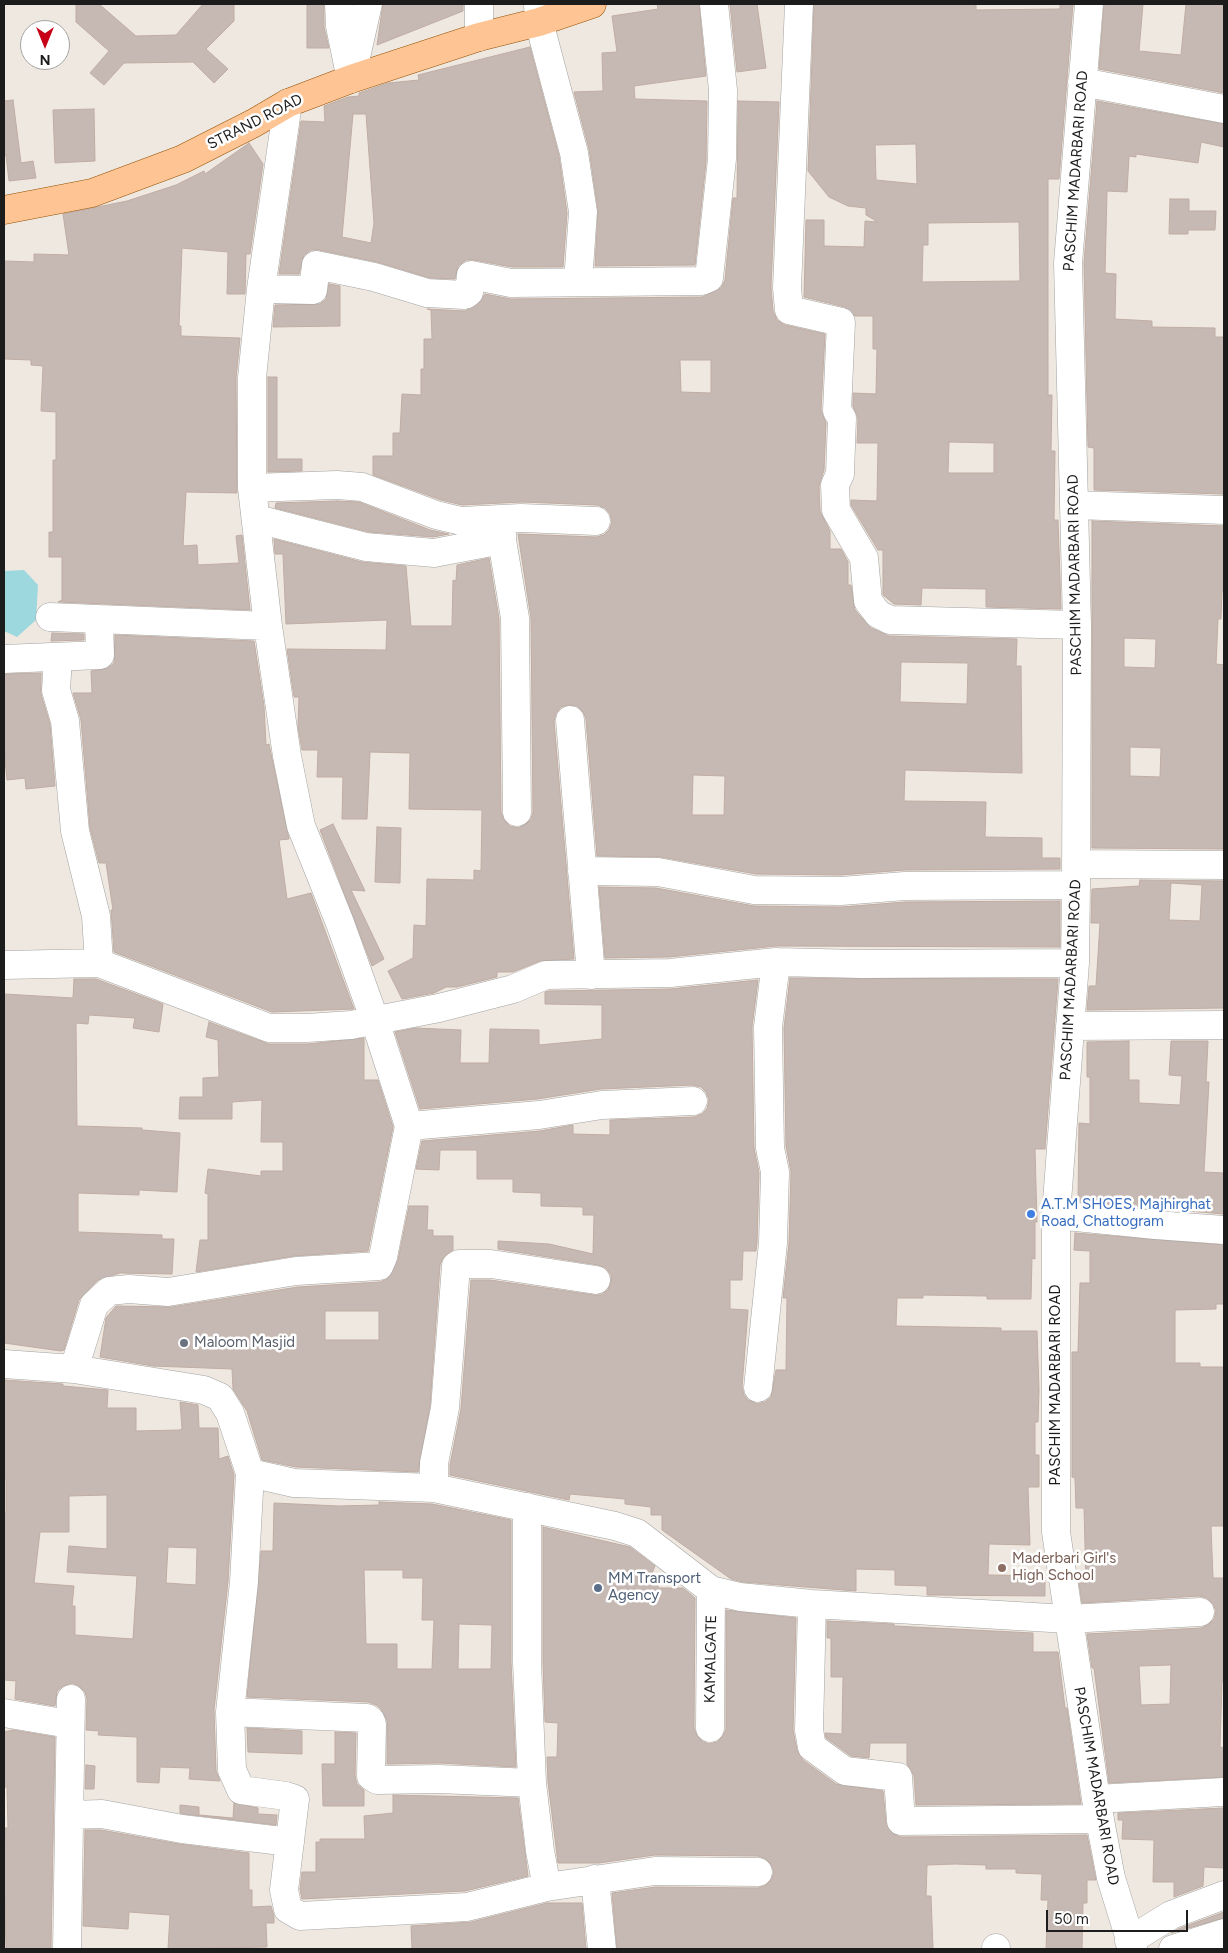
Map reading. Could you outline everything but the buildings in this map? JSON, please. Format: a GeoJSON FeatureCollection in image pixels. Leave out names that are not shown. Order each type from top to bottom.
{"type":"FeatureCollection","features":[{"type":"Feature","properties":{"kind":"main road","name":"STRAND ROAD"},"geometry":{"type":"LineString","coordinates":[[4,210],[92,193],[183,159],[254,123],[288,102],[479,37],[539,13],[592,4]]}},
{"type":"Feature","properties":{"kind":"street"},"geometry":{"type":"LineString","coordinates":[[340,4],[340,26],[351,79]]}},
{"type":"Feature","properties":{"kind":"street"},"geometry":{"type":"LineString","coordinates":[[351,79],[368,4]]}},
{"type":"Feature","properties":{"kind":"street"},"geometry":{"type":"LineString","coordinates":[[479,4],[479,37]]}},
{"type":"Feature","properties":{"kind":"street"},"geometry":{"type":"LineString","coordinates":[[261,290],[313,290],[316,265],[374,277],[427,293],[465,296],[468,295],[471,275],[511,283],[702,281],[709,278],[722,149],[723,90],[714,4]]}},
{"type":"Feature","properties":{"kind":"street"},"geometry":{"type":"LineString","coordinates":[[799,4],[788,288],[789,310],[841,322],[837,411],[842,418],[840,474],[835,485],[836,510],[864,558],[868,601],[878,614],[890,620],[1077,625]]}},
{"type":"Feature","properties":{"kind":"street","name":"PASCHIM MADARBARI ROAD"},"geometry":{"type":"LineString","coordinates":[[1089,4],[1068,263],[1077,625],[1076,875],[1075,962],[1056,1215],[1056,1532],[1098,1809],[1111,1878],[1131,1945]]}},
{"type":"Feature","properties":{"kind":"street"},"geometry":{"type":"LineString","coordinates":[[539,13],[574,153],[583,212],[578,282]]}},
{"type":"Feature","properties":{"kind":"street"},"geometry":{"type":"LineString","coordinates":[[1082,82],[1224,108]]}},
{"type":"Feature","properties":{"kind":"street"},"geometry":{"type":"LineString","coordinates":[[74,1369],[94,1305],[109,1291],[129,1289],[168,1292],[296,1271],[379,1266],[383,1257],[409,1126],[375,1020],[340,923],[301,826],[287,756],[268,626],[252,488],[252,378],[261,290],[288,102]]}},
{"type":"Feature","properties":{"kind":"street"},"geometry":{"type":"LineString","coordinates":[[252,488],[337,485],[362,487],[436,515],[502,530]]}},
{"type":"Feature","properties":{"kind":"street"},"geometry":{"type":"LineString","coordinates":[[1074,505],[1224,510]]}},
{"type":"Feature","properties":{"kind":"street"},"geometry":{"type":"LineString","coordinates":[[257,519],[366,547],[434,553],[502,530],[521,518],[596,522]]}},
{"type":"Feature","properties":{"kind":"street"},"geometry":{"type":"LineString","coordinates":[[502,530],[515,618],[517,812]]}},
{"type":"Feature","properties":{"kind":"street"},"geometry":{"type":"LineString","coordinates":[[50,617],[268,626]]}},
{"type":"Feature","properties":{"kind":"street"},"geometry":{"type":"LineString","coordinates":[[4,659],[100,655],[99,619]]}},
{"type":"Feature","properties":{"kind":"street"},"geometry":{"type":"LineString","coordinates":[[58,658],[56,690],[64,721],[75,831],[96,916],[100,963]]}},
{"type":"Feature","properties":{"kind":"street"},"geometry":{"type":"LineString","coordinates":[[570,720],[591,975]]}},
{"type":"Feature","properties":{"kind":"street"},"geometry":{"type":"LineString","coordinates":[[582,871],[658,872],[754,890],[841,891],[1224,865]]}},
{"type":"Feature","properties":{"kind":"street"},"geometry":{"type":"LineString","coordinates":[[4,965],[100,963],[269,1028],[324,1027],[439,1008],[513,989],[546,975],[670,973],[776,962],[860,964],[1075,962]]}},
{"type":"Feature","properties":{"kind":"street"},"geometry":{"type":"LineString","coordinates":[[758,1388],[773,1243],[775,1172],[770,1148],[768,1028],[776,962]]}},
{"type":"Feature","properties":{"kind":"street"},"geometry":{"type":"LineString","coordinates":[[1070,1026],[1224,1025]]}},
{"type":"Feature","properties":{"kind":"street"},"geometry":{"type":"LineString","coordinates":[[409,1126],[539,1115],[602,1105],[693,1101]]}},
{"type":"Feature","properties":{"kind":"street"},"geometry":{"type":"LineString","coordinates":[[1056,1215],[1224,1230]]}},
{"type":"Feature","properties":{"kind":"street"},"geometry":{"type":"LineString","coordinates":[[434,1488],[434,1463],[445,1408],[456,1266],[459,1264],[491,1264],[596,1280]]}},
{"type":"Feature","properties":{"kind":"street"},"geometry":{"type":"LineString","coordinates":[[4,1364],[74,1369],[204,1390],[220,1397],[230,1413],[250,1472],[244,1582],[230,1712],[232,1770],[241,1790],[286,1796],[295,1800],[284,1890],[288,1910],[300,1916],[467,1907],[547,1887],[655,1871],[758,1872]]}},
{"type":"Feature","properties":{"kind":"street"},"geometry":{"type":"LineString","coordinates":[[250,1472],[294,1483],[434,1488],[615,1526],[637,1533],[711,1590],[740,1597],[812,1604],[1068,1620],[1200,1612]]}},
{"type":"Feature","properties":{"kind":"street"},"geometry":{"type":"LineString","coordinates":[[527,1507],[527,1662],[532,1783],[540,1852],[547,1887]]}},
{"type":"Feature","properties":{"kind":"street","name":"KAMALGATE"},"geometry":{"type":"LineString","coordinates":[[710,1728],[711,1590]]}},
{"type":"Feature","properties":{"kind":"street"},"geometry":{"type":"LineString","coordinates":[[812,1604],[810,1730],[812,1747],[845,1771],[898,1777],[901,1821],[1098,1809],[1223,1792]]}},
{"type":"Feature","properties":{"kind":"street"},"geometry":{"type":"LineString","coordinates":[[4,1713],[70,1711],[67,1949]]}},
{"type":"Feature","properties":{"kind":"street"},"geometry":{"type":"LineString","coordinates":[[230,1712],[367,1718],[371,1721],[372,1725],[371,1776],[377,1780],[438,1779],[532,1783]]}},
{"type":"Feature","properties":{"kind":"street"},"geometry":{"type":"LineString","coordinates":[[69,1815],[102,1814],[182,1829],[290,1842]]}},
{"type":"Feature","properties":{"kind":"street"},"geometry":{"type":"LineString","coordinates":[[595,1879],[602,1949]]}},
{"type":"Feature","properties":{"kind":"street"},"geometry":{"type":"LineString","coordinates":[[1131,1945],[1171,1915],[1224,1895]]}},
{"type":"Feature","properties":{"kind":"street"},"geometry":{"type":"LineString","coordinates":[[1173,1949],[1224,1933]]}},
{"type":"Feature","properties":{"kind":"water"},"geometry":{"type":"Polygon","coordinates":[[[24,570],[38,585],[36,620],[17,637],[4,631],[4,571],[24,570]]]}},
{"type":"Feature","properties":{"kind":"place","name":"A.T.M SHOES, Majhirghat Road, Chattogram"},"geometry":{"type":"Point","coordinates":[1031,1214]}},
{"type":"Feature","properties":{"kind":"place","name":"Maloom Masjid"},"geometry":{"type":"Point","coordinates":[184,1343]}},
{"type":"Feature","properties":{"kind":"place","name":"Maderbari Girl's High School"},"geometry":{"type":"Point","coordinates":[1002,1568]}},
{"type":"Feature","properties":{"kind":"place","name":"MM Transport Agency"},"geometry":{"type":"Point","coordinates":[598,1588]}}]}
